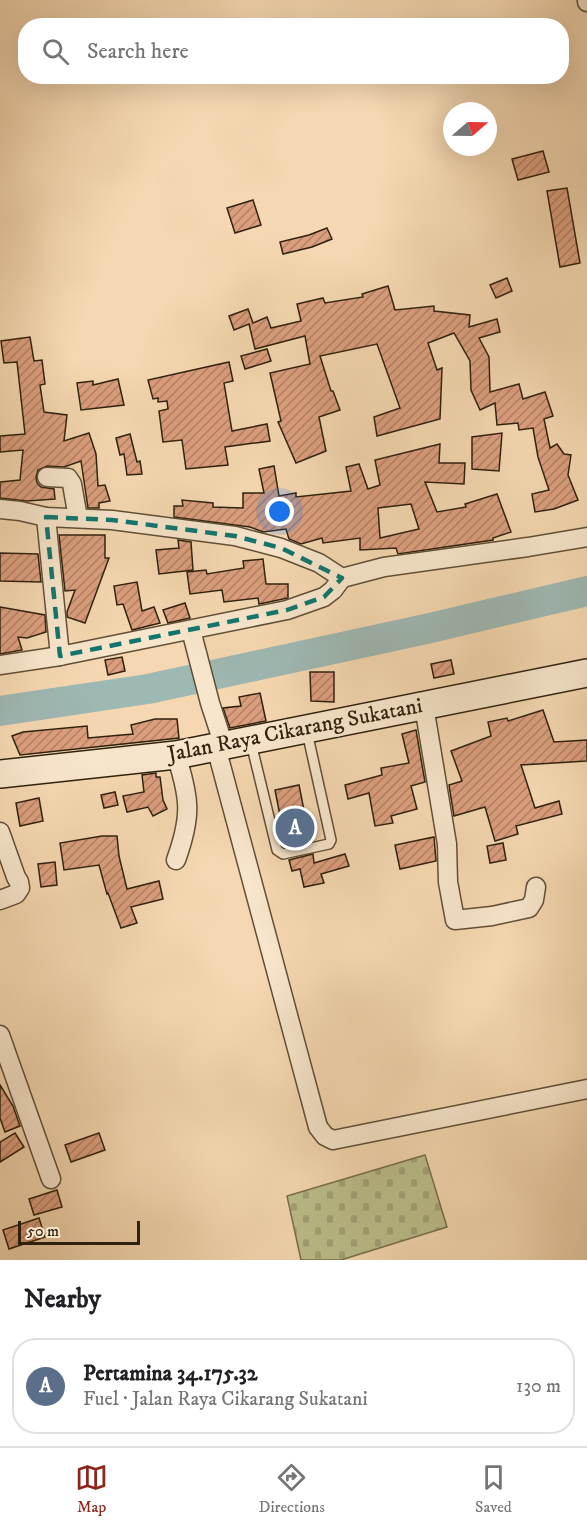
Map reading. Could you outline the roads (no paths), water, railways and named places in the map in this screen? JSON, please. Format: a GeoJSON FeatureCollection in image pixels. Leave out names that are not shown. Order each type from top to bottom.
{"type":"FeatureCollection","features":[{"type":"Feature","properties":{"kind":"main road","name":"Jalan Raya Cikarang Sukatani"},"geometry":{"type":"LineString","coordinates":[[0,774],[176,755],[587,673]]}},
{"type":"Feature","properties":{"kind":"street"},"geometry":{"type":"LineString","coordinates":[[47,477],[68,478],[72,484],[78,518]]}},
{"type":"Feature","properties":{"kind":"street"},"geometry":{"type":"LineString","coordinates":[[0,509],[46,517],[112,520],[235,536],[319,563],[342,578]]}},
{"type":"Feature","properties":{"kind":"street"},"geometry":{"type":"LineString","coordinates":[[46,517],[60,656]]}},
{"type":"Feature","properties":{"kind":"street"},"geometry":{"type":"LineString","coordinates":[[0,665],[60,656],[287,610],[324,597],[342,578],[384,567],[587,537]]}},
{"type":"Feature","properties":{"kind":"street"},"geometry":{"type":"LineString","coordinates":[[191,630],[210,703],[230,744],[318,1127],[325,1136],[333,1140],[587,1089]]}},
{"type":"Feature","properties":{"kind":"street"},"geometry":{"type":"LineString","coordinates":[[424,706],[447,844],[448,882],[454,920],[492,916],[529,908],[534,900],[536,887]]}},
{"type":"Feature","properties":{"kind":"street"},"geometry":{"type":"LineString","coordinates":[[176,755],[187,788],[188,809],[185,834],[176,860]]}},
{"type":"Feature","properties":{"kind":"street"},"geometry":{"type":"LineString","coordinates":[[0,832],[20,888],[16,894],[0,900]]}},
{"type":"Feature","properties":{"kind":"street"},"geometry":{"type":"LineString","coordinates":[[0,1035],[51,1179]]}},
{"type":"Feature","properties":{"kind":"lane"},"geometry":{"type":"LineString","coordinates":[[230,744],[277,850],[283,854],[330,844],[331,840],[307,729]]}},
{"type":"Feature","properties":{"kind":"waterway"},"geometry":{"type":"LineString","coordinates":[[0,711],[148,689],[426,629],[587,591]]}},
{"type":"Feature","properties":{"kind":"place","name":"Pertamina 34.175.32"},"geometry":{"type":"Point","coordinates":[295,828]}}]}
